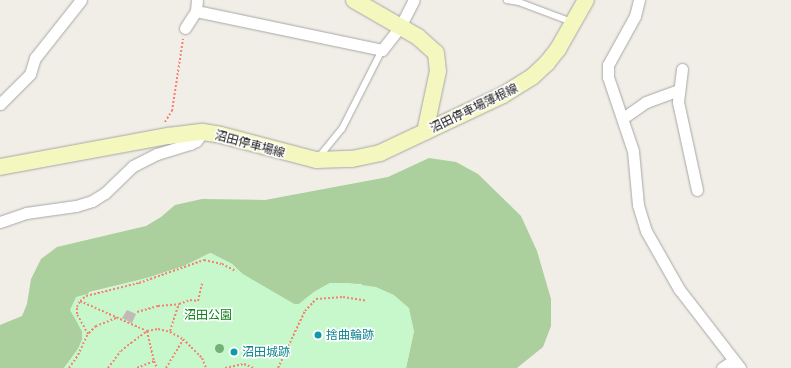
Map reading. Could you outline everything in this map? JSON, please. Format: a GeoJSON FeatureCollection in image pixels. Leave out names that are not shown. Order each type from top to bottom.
{"type":"FeatureCollection","features":[{"type":"Feature","properties":{"kind":"main road","name":"沼田停車場薄根線"},"geometry":{"type":"LineString","coordinates":[[354,0],[428,44],[436,53],[438,71],[425,132]]}},
{"type":"Feature","properties":{"kind":"main road","name":"沼田停車場薄根線"},"geometry":{"type":"LineString","coordinates":[[425,132],[503,96],[532,77],[547,63],[574,22],[586,0]]}},
{"type":"Feature","properties":{"kind":"main road","name":"沼田停車場線"},"geometry":{"type":"LineString","coordinates":[[0,167],[168,136],[203,132],[221,135],[316,160],[352,159],[380,153],[425,132]]}},
{"type":"Feature","properties":{"kind":"street"},"geometry":{"type":"LineString","coordinates":[[0,104],[30,74],[35,58],[81,0]]}},
{"type":"Feature","properties":{"kind":"street"},"geometry":{"type":"LineString","coordinates":[[185,28],[196,6],[382,50],[400,27],[414,0]]}},
{"type":"Feature","properties":{"kind":"street"},"geometry":{"type":"LineString","coordinates":[[639,0],[635,16],[608,65],[608,77],[633,151],[638,205],[646,231],[679,289],[737,364],[722,368]]}},
{"type":"Feature","properties":{"kind":"street"},"geometry":{"type":"LineString","coordinates":[[682,69],[678,102],[697,190]]}},
{"type":"Feature","properties":{"kind":"street"},"geometry":{"type":"LineString","coordinates":[[623,118],[646,102],[679,90]]}},
{"type":"Feature","properties":{"kind":"street"},"geometry":{"type":"LineString","coordinates":[[0,222],[26,213],[76,206],[92,201],[105,193],[133,166],[157,154],[190,144],[196,141],[203,132]]}},
{"type":"Feature","properties":{"kind":"lane"},"geometry":{"type":"LineString","coordinates":[[507,0],[519,2],[574,22]]}},
{"type":"Feature","properties":{"kind":"lane"},"geometry":{"type":"LineString","coordinates":[[316,160],[342,129],[382,50]]}},
{"type":"Feature","properties":{"kind":"path"},"geometry":{"type":"LineString","coordinates":[[168,136],[164,123],[172,111],[185,28]]}},
{"type":"Feature","properties":{"kind":"path"},"geometry":{"type":"LineString","coordinates":[[88,334],[77,314],[77,307],[80,301],[86,296],[140,283],[204,260],[222,264],[236,271]]}},
{"type":"Feature","properties":{"kind":"path"},"geometry":{"type":"LineString","coordinates":[[137,312],[158,306],[179,304],[190,300],[198,301],[202,283]]}},
{"type":"Feature","properties":{"kind":"path"},"geometry":{"type":"LineString","coordinates":[[278,368],[305,311],[316,299],[343,297],[367,301]]}},
{"type":"Feature","properties":{"kind":"path"},"geometry":{"type":"LineString","coordinates":[[80,301],[146,331]]}},
{"type":"Feature","properties":{"kind":"path"},"geometry":{"type":"LineString","coordinates":[[170,332],[179,304]]}},
{"type":"Feature","properties":{"kind":"path"},"geometry":{"type":"LineString","coordinates":[[69,368],[78,355],[88,334],[96,326],[116,318]]}},
{"type":"Feature","properties":{"kind":"path"},"geometry":{"type":"LineString","coordinates":[[108,368],[121,351],[146,331],[158,329],[170,332],[183,339],[202,358],[206,368]]}},
{"type":"Feature","properties":{"kind":"path"},"geometry":{"type":"LineString","coordinates":[[146,331],[154,361],[158,368]]}},
{"type":"Feature","properties":{"kind":"path"},"geometry":{"type":"LineString","coordinates":[[166,368],[183,339]]}},
{"type":"Feature","properties":{"kind":"path"},"geometry":{"type":"LineString","coordinates":[[137,368],[154,361]]}},
{"type":"Feature","properties":{"kind":"path"},"geometry":{"type":"LineString","coordinates":[[225,368],[244,364],[254,368]]}},
{"type":"Feature","properties":{"kind":"green space"},"geometry":{"type":"Polygon","coordinates":[[[429,158],[456,162],[478,174],[521,216],[537,251],[551,299],[551,326],[543,347],[517,368],[406,368],[414,331],[361,284],[330,283],[314,292],[299,304],[294,304],[242,274],[232,264],[210,253],[184,266],[147,278],[89,292],[78,324],[82,331],[82,340],[78,349],[64,368],[0,368],[0,325],[22,316],[27,304],[31,279],[41,259],[57,247],[146,226],[161,217],[175,205],[202,199],[265,200],[388,177],[429,158]]]}},
{"type":"Feature","properties":{"kind":"green space","name":"沼田公園"},"geometry":{"type":"Polygon","coordinates":[[[211,253],[232,264],[243,274],[294,304],[299,304],[314,292],[330,283],[348,283],[376,287],[394,295],[409,308],[414,331],[406,368],[64,368],[78,349],[82,340],[82,331],[70,310],[76,297],[147,278],[184,266],[211,253]]]}},
{"type":"Feature","properties":{"kind":"building"},"geometry":{"type":"Polygon","coordinates":[[[127,310],[136,314],[132,323],[122,318],[127,310]]]}},
{"type":"Feature","properties":{"kind":"place","name":"捨曲輪跡"},"geometry":{"type":"Point","coordinates":[318,335]}},
{"type":"Feature","properties":{"kind":"place","name":"沼田城跡"},"geometry":{"type":"Point","coordinates":[234,352]}}]}
